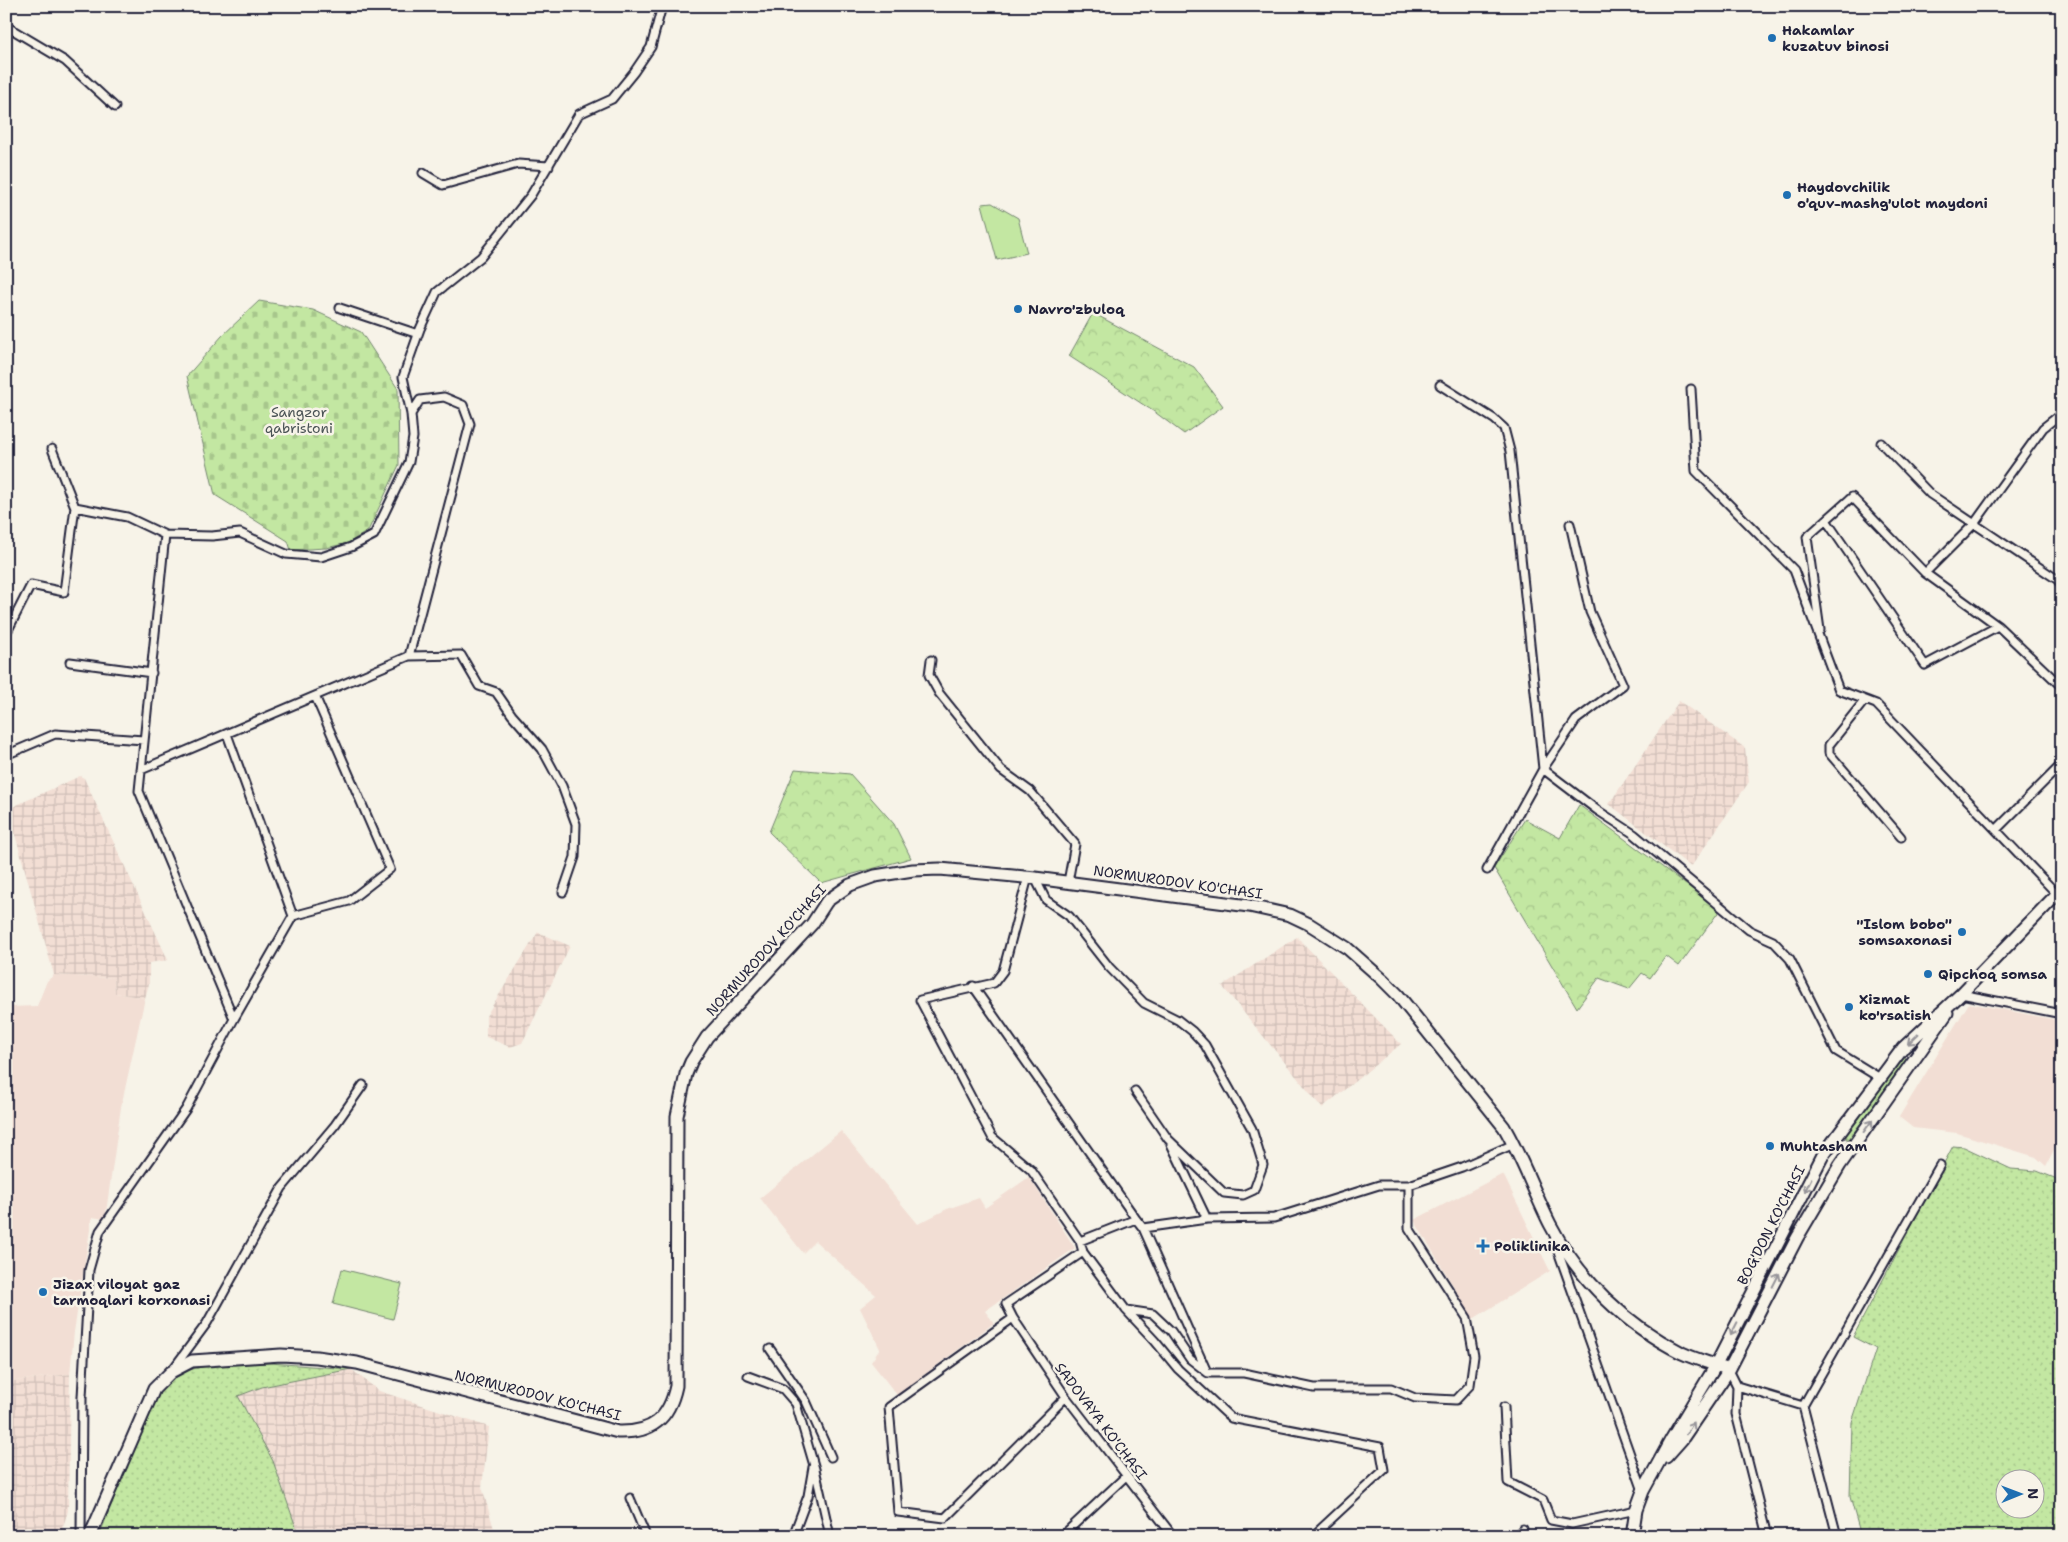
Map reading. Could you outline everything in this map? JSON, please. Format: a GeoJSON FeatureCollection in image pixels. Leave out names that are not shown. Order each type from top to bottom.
{"type":"FeatureCollection","features":[{"type":"Feature","properties":{"kind":"main road","name":"NORMURODOV KO'CHASI"},"geometry":{"type":"LineString","coordinates":[[90,1536],[154,1390],[171,1372],[192,1361],[281,1355],[317,1357],[357,1363],[608,1430],[628,1432],[654,1424],[663,1418],[670,1408],[676,1386],[676,1116],[686,1074],[699,1049],[724,1017],[812,924],[827,901],[850,885],[874,876],[926,869],[1032,877],[1269,910],[1290,915],[1321,931],[1365,964],[1398,995],[1504,1127],[1514,1144],[1545,1214],[1560,1242],[1597,1290],[1638,1328],[1686,1354],[1729,1370]]}},
{"type":"Feature","properties":{"kind":"main road","name":"BOG'DON KO'CHASI"},"geometry":{"type":"LineString","coordinates":[[1716,1365],[1823,1155],[1903,1048],[1961,994],[2059,892]]}},
{"type":"Feature","properties":{"kind":"main road","name":"BOG'DON KO'CHASI"},"geometry":{"type":"LineString","coordinates":[[1729,1370],[1797,1238],[1840,1164],[1961,994]]}},
{"type":"Feature","properties":{"kind":"main road"},"geometry":{"type":"LineString","coordinates":[[1823,1155],[1827,1152],[1836,1153],[1840,1164]]}},
{"type":"Feature","properties":{"kind":"main road"},"geometry":{"type":"LineString","coordinates":[[1632,1536],[1636,1510],[1643,1492],[1716,1365]]}},
{"type":"Feature","properties":{"kind":"main road"},"geometry":{"type":"LineString","coordinates":[[1657,1465],[1682,1439],[1729,1370]]}},
{"type":"Feature","properties":{"kind":"street"},"geometry":{"type":"LineString","coordinates":[[75,507],[127,517],[164,535],[212,536],[240,533],[286,554],[321,557],[351,547],[374,535],[409,462],[413,437],[411,414],[403,378],[418,334],[437,292],[481,257],[531,195],[579,114],[612,99],[634,72],[651,48],[662,6]]}},
{"type":"Feature","properties":{"kind":"street"},"geometry":{"type":"LineString","coordinates":[[6,26],[65,61],[115,107]]}},
{"type":"Feature","properties":{"kind":"street"},"geometry":{"type":"LineString","coordinates":[[424,173],[443,185],[518,164],[549,166]]}},
{"type":"Feature","properties":{"kind":"street"},"geometry":{"type":"LineString","coordinates":[[340,308],[418,334]]}},
{"type":"Feature","properties":{"kind":"street"},"geometry":{"type":"LineString","coordinates":[[1440,385],[1494,419],[1504,428],[1510,451],[1543,770],[1597,810],[1634,834],[1749,930],[1773,940],[1790,959],[1836,1051],[1880,1078]]}},
{"type":"Feature","properties":{"kind":"street"},"geometry":{"type":"LineString","coordinates":[[1691,389],[1696,471],[1794,570],[1839,690],[1876,704],[1996,830],[2059,892]]}},
{"type":"Feature","properties":{"kind":"street"},"geometry":{"type":"LineString","coordinates":[[409,656],[470,424],[463,405],[444,397],[420,400],[411,414]]}},
{"type":"Feature","properties":{"kind":"street"},"geometry":{"type":"LineString","coordinates":[[1925,573],[1974,524],[2043,428],[2062,413]]}},
{"type":"Feature","properties":{"kind":"street"},"geometry":{"type":"LineString","coordinates":[[1880,444],[1930,494],[2058,580],[2062,587]]}},
{"type":"Feature","properties":{"kind":"street"},"geometry":{"type":"LineString","coordinates":[[8,630],[31,585],[64,592],[75,507],[52,449]]}},
{"type":"Feature","properties":{"kind":"street"},"geometry":{"type":"LineString","coordinates":[[1822,643],[1807,537],[1852,497],[1925,573],[1998,626],[2062,687]]}},
{"type":"Feature","properties":{"kind":"street"},"geometry":{"type":"LineString","coordinates":[[1826,520],[1926,665],[1998,626]]}},
{"type":"Feature","properties":{"kind":"street"},"geometry":{"type":"LineString","coordinates":[[1488,870],[1543,770],[1576,720],[1623,685],[1590,612],[1570,524]]}},
{"type":"Feature","properties":{"kind":"street"},"geometry":{"type":"LineString","coordinates":[[164,535],[139,791],[234,1019]]}},
{"type":"Feature","properties":{"kind":"street"},"geometry":{"type":"LineString","coordinates":[[141,770],[409,656],[461,655],[479,686],[496,692],[512,715],[542,749],[562,786],[576,824],[575,857],[563,892]]}},
{"type":"Feature","properties":{"kind":"street"},"geometry":{"type":"LineString","coordinates":[[931,660],[929,675],[940,694],[1001,770],[1030,791],[1075,844],[1068,882]]}},
{"type":"Feature","properties":{"kind":"street"},"geometry":{"type":"LineString","coordinates":[[70,662],[152,673]]}},
{"type":"Feature","properties":{"kind":"street"},"geometry":{"type":"LineString","coordinates":[[81,1536],[82,1397],[89,1280],[100,1231],[186,1109],[292,916],[348,901],[390,870],[315,696]]}},
{"type":"Feature","properties":{"kind":"street"},"geometry":{"type":"LineString","coordinates":[[1865,700],[1829,744],[1829,753],[1901,837]]}},
{"type":"Feature","properties":{"kind":"street"},"geometry":{"type":"LineString","coordinates":[[6,755],[55,734],[144,740]]}},
{"type":"Feature","properties":{"kind":"street"},"geometry":{"type":"LineString","coordinates":[[226,734],[292,916]]}},
{"type":"Feature","properties":{"kind":"street"},"geometry":{"type":"LineString","coordinates":[[1996,830],[2062,764]]}},
{"type":"Feature","properties":{"kind":"street"},"geometry":{"type":"LineString","coordinates":[[1032,877],[1003,971],[994,983],[973,986],[920,1000],[992,1137],[1031,1170],[1080,1241],[1083,1252],[1126,1310],[1156,1341],[1178,1369],[1231,1418],[1380,1447],[1384,1470],[1313,1536]]}},
{"type":"Feature","properties":{"kind":"street"},"geometry":{"type":"LineString","coordinates":[[1032,877],[1046,900],[1069,916],[1109,967],[1144,1003],[1178,1020],[1192,1031],[1204,1045],[1252,1129],[1263,1164],[1254,1190],[1243,1196],[1224,1193],[1168,1139]]}},
{"type":"Feature","properties":{"kind":"street"},"geometry":{"type":"LineString","coordinates":[[973,986],[1143,1228],[1208,1373]]}},
{"type":"Feature","properties":{"kind":"street"},"geometry":{"type":"LineString","coordinates":[[1961,994],[2062,1014]]}},
{"type":"Feature","properties":{"kind":"street"},"geometry":{"type":"LineString","coordinates":[[171,1372],[207,1323],[282,1188],[335,1125],[363,1085]]}},
{"type":"Feature","properties":{"kind":"street"},"geometry":{"type":"LineString","coordinates":[[1135,1091],[1168,1139],[1207,1219]]}},
{"type":"Feature","properties":{"kind":"street"},"geometry":{"type":"LineString","coordinates":[[1143,1228],[1207,1219],[1274,1218],[1379,1185],[1409,1185],[1462,1168],[1514,1144]]}},
{"type":"Feature","properties":{"kind":"street"},"geometry":{"type":"LineString","coordinates":[[1837,1536],[1803,1406],[1940,1165]]}},
{"type":"Feature","properties":{"kind":"street"},"geometry":{"type":"LineString","coordinates":[[1126,1310],[1153,1314],[1171,1331],[1190,1359],[1208,1373],[1244,1373],[1314,1388],[1391,1388],[1415,1398],[1456,1400],[1470,1385],[1474,1356],[1467,1318],[1409,1228],[1409,1185]]}},
{"type":"Feature","properties":{"kind":"street"},"geometry":{"type":"LineString","coordinates":[[1545,1214],[1643,1492]]}},
{"type":"Feature","properties":{"kind":"street"},"geometry":{"type":"LineString","coordinates":[[1080,1241],[1136,1219]]}},
{"type":"Feature","properties":{"kind":"street"},"geometry":{"type":"LineString","coordinates":[[1066,1397],[945,1518],[898,1512],[888,1407],[1013,1318],[1006,1304],[1083,1252]]}},
{"type":"Feature","properties":{"kind":"street","name":"SADOVAYA KO'CHASI"},"geometry":{"type":"LineString","coordinates":[[1013,1318],[1066,1397],[1173,1536]]}},
{"type":"Feature","properties":{"kind":"street"},"geometry":{"type":"LineString","coordinates":[[770,1348],[806,1401],[831,1457]]}},
{"type":"Feature","properties":{"kind":"street"},"geometry":{"type":"LineString","coordinates":[[1729,1370],[1738,1386],[1736,1414],[1767,1536]]}},
{"type":"Feature","properties":{"kind":"street"},"geometry":{"type":"LineString","coordinates":[[748,1376],[784,1389],[796,1404],[814,1464],[830,1536]]}},
{"type":"Feature","properties":{"kind":"street"},"geometry":{"type":"LineString","coordinates":[[1738,1386],[1803,1406]]}},
{"type":"Feature","properties":{"kind":"street"},"geometry":{"type":"LineString","coordinates":[[1504,1407],[1508,1482],[1543,1500],[1551,1520],[1572,1524],[1636,1510]]}},
{"type":"Feature","properties":{"kind":"street"},"geometry":{"type":"LineString","coordinates":[[793,1536],[808,1496],[814,1464]]}},
{"type":"Feature","properties":{"kind":"street"},"geometry":{"type":"LineString","coordinates":[[1062,1536],[1126,1476]]}},
{"type":"Feature","properties":{"kind":"street"},"geometry":{"type":"LineString","coordinates":[[630,1498],[646,1536]]}},
{"type":"Feature","properties":{"kind":"street"},"geometry":{"type":"LineString","coordinates":[[1516,1536],[1523,1529]]}},
{"type":"Feature","properties":{"kind":"shaded area"},"geometry":{"type":"Polygon","coordinates":[[[1679,701],[1745,748],[1749,782],[1691,867],[1609,804],[1679,701]]]}},
{"type":"Feature","properties":{"kind":"shaded area"},"geometry":{"type":"Polygon","coordinates":[[[80,776],[84,778],[168,960],[149,963],[149,984],[145,998],[115,993],[114,978],[54,975],[8,809],[80,776]]]}},
{"type":"Feature","properties":{"kind":"shaded area"},"geometry":{"type":"Polygon","coordinates":[[[538,932],[570,946],[522,1043],[510,1047],[486,1037],[486,1016],[538,932]]]}},
{"type":"Feature","properties":{"kind":"shaded area"},"geometry":{"type":"Polygon","coordinates":[[[1297,937],[1401,1044],[1322,1108],[1222,986],[1297,937]]]}},
{"type":"Feature","properties":{"kind":"shaded area"},"geometry":{"type":"Polygon","coordinates":[[[54,975],[114,978],[115,993],[145,998],[121,1107],[105,1219],[92,1217],[74,1332],[70,1374],[6,1382],[6,1074],[9,1072],[12,1060],[6,1037],[6,1028],[9,1007],[37,1006],[47,981],[54,975]]]}},
{"type":"Feature","properties":{"kind":"shaded area"},"geometry":{"type":"Polygon","coordinates":[[[1969,1003],[2062,1021],[2062,1122],[2054,1151],[2046,1166],[2036,1157],[1957,1133],[1913,1128],[1899,1117],[1969,1003]]]}},
{"type":"Feature","properties":{"kind":"shaded area"},"geometry":{"type":"Polygon","coordinates":[[[841,1131],[918,1224],[947,1209],[979,1198],[985,1208],[1029,1177],[1075,1248],[985,1311],[994,1323],[897,1395],[871,1362],[880,1349],[860,1308],[876,1295],[815,1241],[803,1253],[760,1198],[841,1131]]]}},
{"type":"Feature","properties":{"kind":"shaded area","name":"Poliklinika"},"geometry":{"type":"Polygon","coordinates":[[[1503,1174],[1550,1271],[1473,1319],[1414,1220],[1503,1174]]]}},
{"type":"Feature","properties":{"kind":"shaded area"},"geometry":{"type":"Polygon","coordinates":[[[351,1369],[379,1391],[489,1427],[482,1487],[496,1536],[299,1536],[273,1461],[237,1396],[262,1387],[351,1369]]]}},
{"type":"Feature","properties":{"kind":"shaded area"},"geometry":{"type":"Polygon","coordinates":[[[70,1374],[68,1511],[60,1536],[6,1535],[6,1382],[70,1374]]]}},
{"type":"Feature","properties":{"kind":"green space"},"geometry":{"type":"Polygon","coordinates":[[[992,203],[1018,218],[1027,253],[997,260],[982,204],[992,203]]]}},
{"type":"Feature","properties":{"kind":"green space","name":"Sangzor qabristoni"},"geometry":{"type":"Polygon","coordinates":[[[259,301],[313,310],[361,332],[398,389],[399,465],[368,531],[348,543],[326,548],[291,550],[288,541],[215,495],[187,376],[222,336],[259,301]]]}},
{"type":"Feature","properties":{"kind":"green space"},"geometry":{"type":"Polygon","coordinates":[[[1093,313],[1194,367],[1223,406],[1184,434],[1156,413],[1069,356],[1093,313]]]}},
{"type":"Feature","properties":{"kind":"green space"},"geometry":{"type":"Polygon","coordinates":[[[795,769],[850,774],[894,824],[911,858],[821,883],[769,832],[795,769]]]}},
{"type":"Feature","properties":{"kind":"green space"},"geometry":{"type":"Polygon","coordinates":[[[1579,805],[1720,910],[1679,966],[1666,956],[1650,978],[1642,973],[1629,989],[1599,978],[1577,1008],[1494,868],[1525,819],[1560,838],[1579,805]]]}},
{"type":"Feature","properties":{"kind":"green space"},"geometry":{"type":"Polygon","coordinates":[[[1903,1057],[1908,1059],[1849,1139],[1846,1139],[1846,1134],[1903,1057]]]}},
{"type":"Feature","properties":{"kind":"green space"},"geometry":{"type":"Polygon","coordinates":[[[1953,1146],[1964,1147],[2011,1169],[2037,1171],[2062,1181],[2062,1536],[1861,1536],[1850,1497],[1852,1422],[1876,1349],[1853,1337],[1953,1146]]]}},
{"type":"Feature","properties":{"kind":"green space"},"geometry":{"type":"Polygon","coordinates":[[[342,1269],[402,1284],[393,1319],[333,1304],[342,1269]]]}},
{"type":"Feature","properties":{"kind":"green space"},"geometry":{"type":"Polygon","coordinates":[[[270,1363],[351,1369],[262,1387],[238,1396],[273,1461],[299,1536],[99,1536],[154,1397],[165,1384],[177,1375],[202,1367],[270,1363]]]}},
{"type":"Feature","properties":{"kind":"place","name":"Hakamlar kuzatuv binosi"},"geometry":{"type":"Point","coordinates":[1772,38]}},
{"type":"Feature","properties":{"kind":"place","name":"Haydovchilik o'quv-mashg'ulot maydoni"},"geometry":{"type":"Point","coordinates":[1787,195]}},
{"type":"Feature","properties":{"kind":"place","name":"Navro'zbuloq"},"geometry":{"type":"Point","coordinates":[1018,309]}},
{"type":"Feature","properties":{"kind":"place","name":"\"Islom bobo\" somsaxonasi"},"geometry":{"type":"Point","coordinates":[1962,932]}},
{"type":"Feature","properties":{"kind":"place","name":"Qipchoq somsa"},"geometry":{"type":"Point","coordinates":[1928,974]}},
{"type":"Feature","properties":{"kind":"place","name":"Xizmat ko'rsatish"},"geometry":{"type":"Point","coordinates":[1849,1007]}},
{"type":"Feature","properties":{"kind":"place","name":"Muhtasham"},"geometry":{"type":"Point","coordinates":[1770,1146]}},
{"type":"Feature","properties":{"kind":"place","name":"Poliklinika"},"geometry":{"type":"Point","coordinates":[1483,1246]}},
{"type":"Feature","properties":{"kind":"place","name":"Jizax viloyat gaz tarmoqlari korxonasi"},"geometry":{"type":"Point","coordinates":[43,1292]}}]}
